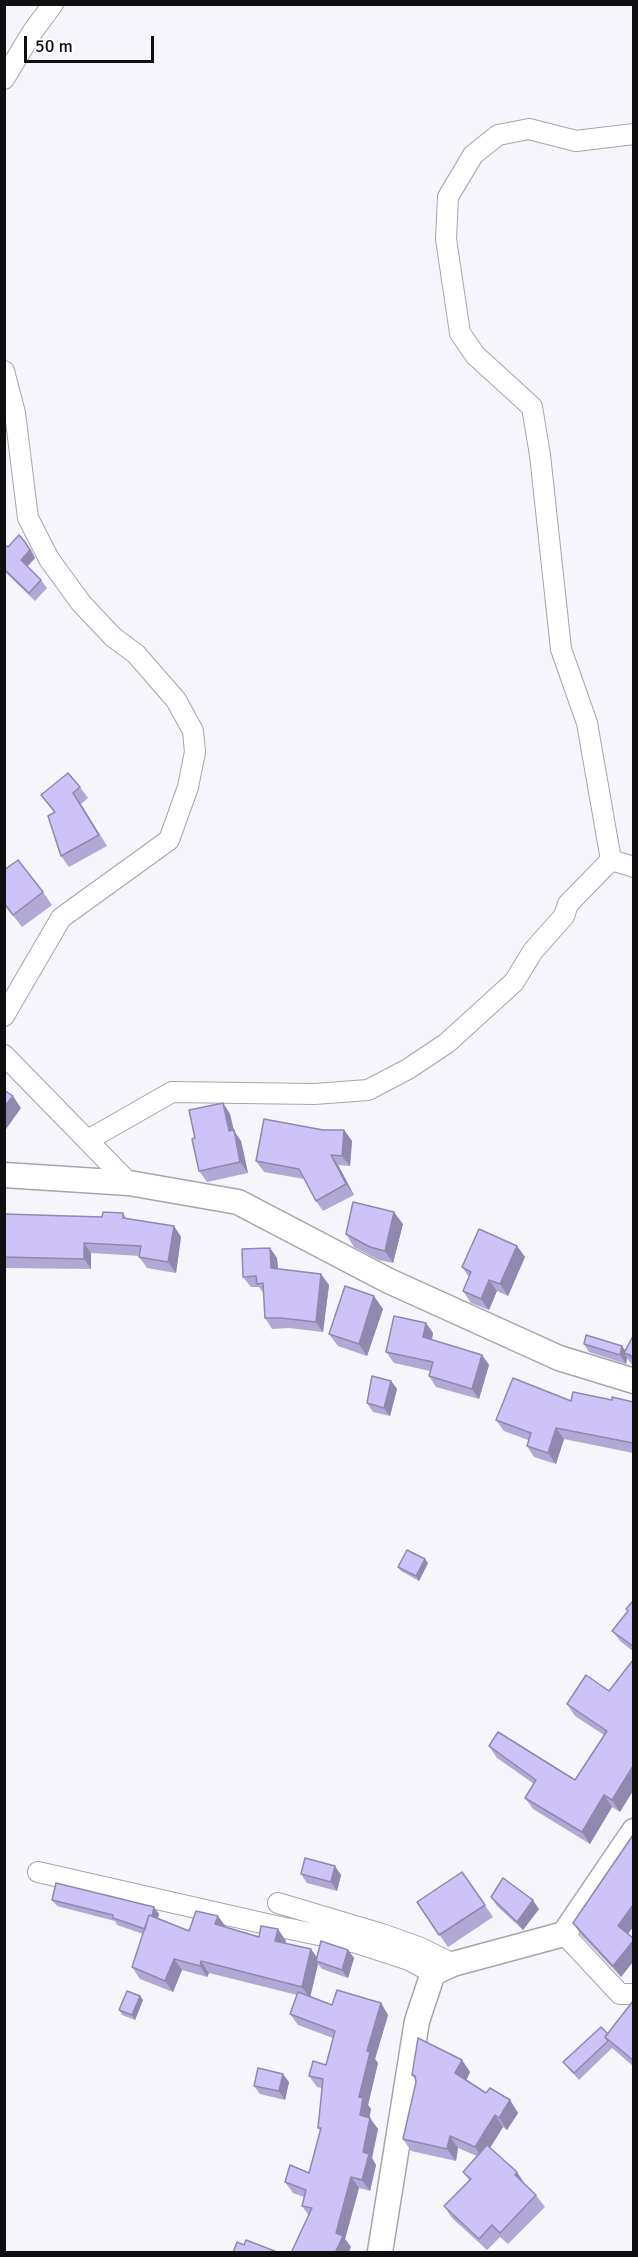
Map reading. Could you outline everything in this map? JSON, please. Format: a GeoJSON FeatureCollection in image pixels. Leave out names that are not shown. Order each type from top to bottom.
{"type":"FeatureCollection","features":[{"type":"Feature","properties":{"kind":"street"},"geometry":{"type":"LineString","coordinates":[[4,79],[33,31],[53,4]]}},
{"type":"Feature","properties":{"kind":"street"},"geometry":{"type":"LineString","coordinates":[[610,860],[587,723],[561,649],[540,455],[532,407],[476,355],[460,333],[446,239],[448,197],[473,154],[498,135],[529,129],[576,141],[633,134]]}},
{"type":"Feature","properties":{"kind":"street"},"geometry":{"type":"LineString","coordinates":[[4,371],[15,413],[28,518],[49,560],[81,603],[113,637],[136,654],[176,700],[193,730],[195,752],[188,787],[170,840],[61,918],[4,1016]]}},
{"type":"Feature","properties":{"kind":"street"},"geometry":{"type":"LineString","coordinates":[[610,860],[633,867]]}},
{"type":"Feature","properties":{"kind":"street"},"geometry":{"type":"LineString","coordinates":[[88,1140],[172,1092],[314,1094],[368,1090],[408,1069],[447,1043],[514,982],[526,967],[533,951],[564,916],[568,904],[610,860]]}},
{"type":"Feature","properties":{"kind":"street"},"geometry":{"type":"LineString","coordinates":[[4,1055],[129,1183]]}},
{"type":"Feature","properties":{"kind":"street"},"geometry":{"type":"LineString","coordinates":[[4,1175],[129,1183],[238,1202],[389,1281],[559,1358],[633,1381]]}},
{"type":"Feature","properties":{"kind":"street"},"geometry":{"type":"LineString","coordinates":[[38,1872],[357,1943],[409,1960],[443,1968],[564,1934],[633,1831]]}},
{"type":"Feature","properties":{"kind":"street"},"geometry":{"type":"LineString","coordinates":[[278,1903],[422,1948],[443,1968]]}},
{"type":"Feature","properties":{"kind":"street"},"geometry":{"type":"LineString","coordinates":[[564,1934],[620,1994],[633,1994]]}},
{"type":"Feature","properties":{"kind":"street"},"geometry":{"type":"LineString","coordinates":[[380,2253],[417,2021],[443,1968]]}},
{"type":"Feature","properties":{"kind":"building"},"geometry":{"type":"Polygon","coordinates":[[[19,535],[30,550],[21,560],[41,580],[29,593],[4,569],[4,544],[8,547],[19,535]]]}},
{"type":"Feature","properties":{"kind":"building"},"geometry":{"type":"Polygon","coordinates":[[[68,773],[80,787],[73,793],[99,835],[61,856],[48,816],[55,812],[41,795],[68,773]]]}},
{"type":"Feature","properties":{"kind":"building"},"geometry":{"type":"Polygon","coordinates":[[[18,860],[43,892],[13,915],[4,903],[4,870],[18,860]]]}},
{"type":"Feature","properties":{"kind":"building"},"geometry":{"type":"Polygon","coordinates":[[[4,1090],[13,1096],[4,1107],[4,1090]]]}},
{"type":"Feature","properties":{"kind":"building"},"geometry":{"type":"Polygon","coordinates":[[[223,1103],[229,1131],[234,1130],[240,1162],[199,1171],[189,1110],[223,1103]]]}},
{"type":"Feature","properties":{"kind":"building"},"geometry":{"type":"Polygon","coordinates":[[[264,1119],[323,1130],[344,1130],[342,1156],[331,1155],[346,1184],[316,1201],[299,1169],[256,1161],[264,1119]]]}},
{"type":"Feature","properties":{"kind":"building"},"geometry":{"type":"Polygon","coordinates":[[[353,1202],[394,1212],[385,1251],[370,1247],[346,1234],[353,1202]]]}},
{"type":"Feature","properties":{"kind":"building"},"geometry":{"type":"Polygon","coordinates":[[[103,1212],[123,1213],[123,1218],[174,1226],[168,1262],[139,1257],[141,1246],[84,1243],[84,1259],[4,1257],[4,1214],[102,1217],[103,1212]]]}},
{"type":"Feature","properties":{"kind":"building"},"geometry":{"type":"Polygon","coordinates":[[[479,1229],[517,1246],[500,1284],[489,1280],[481,1299],[463,1291],[471,1272],[462,1267],[479,1229]]]}},
{"type":"Feature","properties":{"kind":"building"},"geometry":{"type":"Polygon","coordinates":[[[270,1248],[271,1268],[321,1274],[316,1322],[265,1318],[263,1283],[257,1284],[256,1276],[243,1277],[242,1249],[270,1248]]]}},
{"type":"Feature","properties":{"kind":"building"},"geometry":{"type":"Polygon","coordinates":[[[345,1286],[374,1296],[359,1344],[329,1334],[345,1286]]]}},
{"type":"Feature","properties":{"kind":"building"},"geometry":{"type":"Polygon","coordinates":[[[394,1316],[426,1323],[423,1337],[482,1355],[472,1389],[429,1376],[433,1362],[386,1352],[394,1316]]]}},
{"type":"Feature","properties":{"kind":"building"},"geometry":{"type":"Polygon","coordinates":[[[586,1335],[622,1346],[620,1355],[584,1344],[586,1335]]]}},
{"type":"Feature","properties":{"kind":"building"},"geometry":{"type":"Polygon","coordinates":[[[633,1336],[633,1358],[624,1353],[633,1336]]]}},
{"type":"Feature","properties":{"kind":"building"},"geometry":{"type":"Polygon","coordinates":[[[372,1376],[391,1381],[384,1408],[367,1403],[372,1376]]]}},
{"type":"Feature","properties":{"kind":"building"},"geometry":{"type":"Polygon","coordinates":[[[513,1378],[571,1401],[573,1392],[633,1402],[633,1443],[556,1428],[548,1453],[527,1446],[531,1433],[496,1420],[513,1378]]]}},
{"type":"Feature","properties":{"kind":"building"},"geometry":{"type":"Polygon","coordinates":[[[407,1550],[425,1559],[416,1576],[398,1567],[407,1550]]]}},
{"type":"Feature","properties":{"kind":"building"},"geometry":{"type":"Polygon","coordinates":[[[633,1601],[633,1646],[612,1631],[633,1601]]]}},
{"type":"Feature","properties":{"kind":"building"},"geometry":{"type":"Polygon","coordinates":[[[633,1660],[633,1766],[612,1800],[604,1795],[582,1832],[525,1798],[536,1780],[489,1746],[498,1732],[575,1780],[607,1731],[567,1704],[586,1675],[609,1691],[633,1660]]]}},
{"type":"Feature","properties":{"kind":"building"},"geometry":{"type":"Polygon","coordinates":[[[633,1835],[633,1905],[618,1926],[633,1938],[633,1941],[613,1966],[573,1923],[633,1835]]]}},
{"type":"Feature","properties":{"kind":"building"},"geometry":{"type":"Polygon","coordinates":[[[305,1858],[335,1866],[331,1882],[301,1874],[305,1858]]]}},
{"type":"Feature","properties":{"kind":"building"},"geometry":{"type":"Polygon","coordinates":[[[462,1872],[485,1905],[439,1935],[417,1902],[462,1872]]]}},
{"type":"Feature","properties":{"kind":"building"},"geometry":{"type":"Polygon","coordinates":[[[503,1878],[533,1900],[517,1922],[491,1897],[503,1878]]]}},
{"type":"Feature","properties":{"kind":"building"},"geometry":{"type":"Polygon","coordinates":[[[56,1883],[154,1907],[152,1916],[149,1915],[145,1929],[113,1918],[113,1915],[52,1900],[56,1883]]]}},
{"type":"Feature","properties":{"kind":"building"},"geometry":{"type":"Polygon","coordinates":[[[196,1911],[218,1916],[215,1924],[259,1937],[261,1926],[278,1929],[275,1941],[311,1949],[302,1987],[201,1961],[200,1966],[174,1959],[165,1981],[132,1967],[149,1915],[189,1931],[196,1911]]]}},
{"type":"Feature","properties":{"kind":"building"},"geometry":{"type":"Polygon","coordinates":[[[321,1941],[348,1950],[342,1970],[316,1961],[321,1941]]]}},
{"type":"Feature","properties":{"kind":"building"},"geometry":{"type":"Polygon","coordinates":[[[337,1990],[381,2003],[367,2051],[370,2052],[359,2097],[363,2098],[360,2115],[370,2118],[363,2152],[369,2154],[362,2180],[351,2177],[336,2233],[343,2236],[335,2253],[291,2253],[312,2208],[302,2206],[306,2190],[285,2182],[290,2165],[309,2173],[321,2128],[318,2128],[323,2079],[309,2076],[313,2061],[326,2065],[335,2031],[290,2014],[298,1992],[332,2005],[337,1990]]]}},
{"type":"Feature","properties":{"kind":"building"},"geometry":{"type":"Polygon","coordinates":[[[127,1991],[140,1996],[132,2015],[119,2010],[127,1991]]]}},
{"type":"Feature","properties":{"kind":"building"},"geometry":{"type":"Polygon","coordinates":[[[633,2001],[633,2060],[605,2037],[633,2001]]]}},
{"type":"Feature","properties":{"kind":"building"},"geometry":{"type":"Polygon","coordinates":[[[601,2027],[608,2034],[605,2037],[608,2041],[574,2073],[563,2062],[601,2027]]]}},
{"type":"Feature","properties":{"kind":"building"},"geometry":{"type":"Polygon","coordinates":[[[418,2038],[462,2060],[455,2073],[486,2093],[490,2088],[510,2100],[499,2118],[495,2115],[475,2147],[450,2136],[447,2149],[403,2139],[416,2082],[415,2076],[412,2075],[418,2038]]]}},
{"type":"Feature","properties":{"kind":"building"},"geometry":{"type":"Polygon","coordinates":[[[258,2068],[283,2074],[279,2091],[254,2086],[258,2068]]]}},
{"type":"Feature","properties":{"kind":"building"},"geometry":{"type":"Polygon","coordinates":[[[487,2145],[517,2172],[515,2175],[536,2195],[500,2233],[492,2225],[479,2239],[444,2206],[471,2179],[463,2172],[487,2145]]]}},
{"type":"Feature","properties":{"kind":"building"},"geometry":{"type":"Polygon","coordinates":[[[246,2240],[280,2253],[233,2253],[237,2242],[244,2245],[246,2240]]]}}]}
